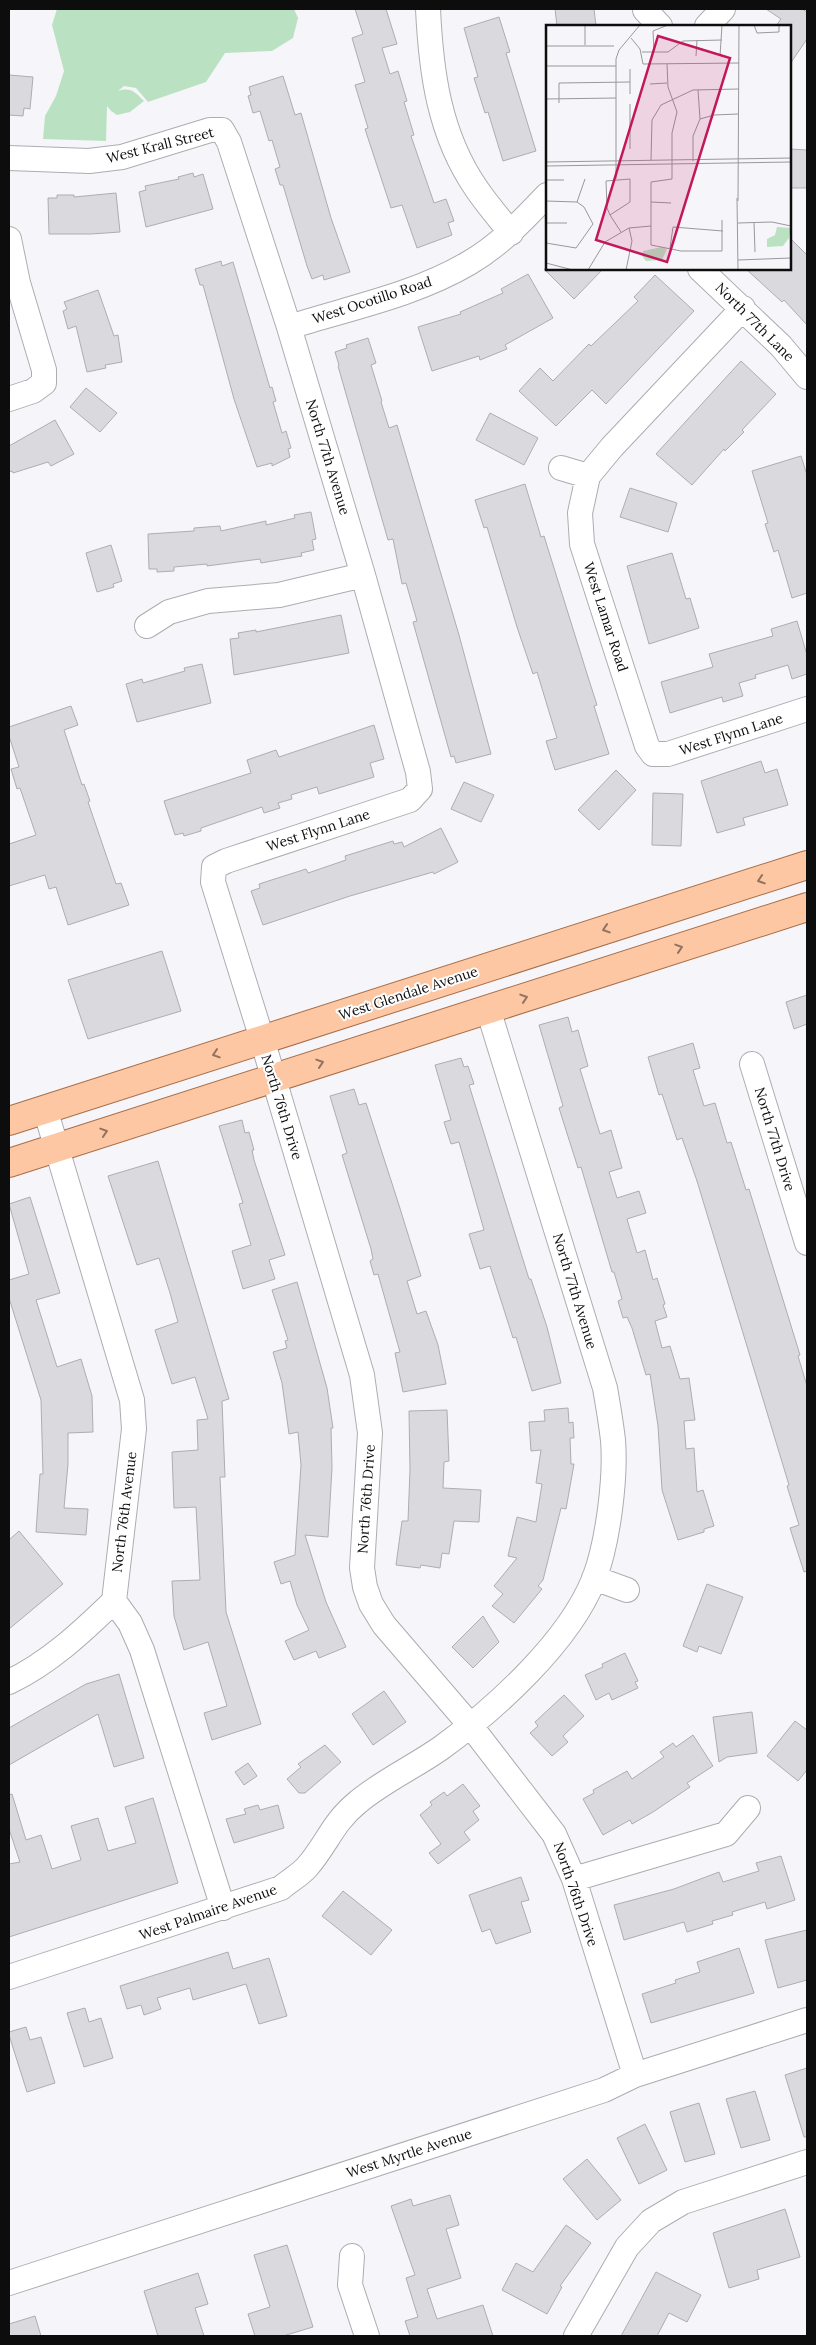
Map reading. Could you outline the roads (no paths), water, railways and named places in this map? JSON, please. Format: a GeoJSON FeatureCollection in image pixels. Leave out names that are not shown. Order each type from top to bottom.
{"type":"FeatureCollection","features":[{"type":"Feature","properties":{"kind":"main road","name":"West Glendale Avenue"},"geometry":{"type":"LineString","coordinates":[[9,1121],[807,865]]}},
{"type":"Feature","properties":{"kind":"main road"},"geometry":{"type":"LineString","coordinates":[[9,1163],[807,907]]}},
{"type":"Feature","properties":{"kind":"street"},"geometry":{"type":"LineString","coordinates":[[428,9],[430,54],[438,103],[454,148],[475,187],[511,233]]}},
{"type":"Feature","properties":{"kind":"street"},"geometry":{"type":"LineString","coordinates":[[708,25],[723,9]]}},
{"type":"Feature","properties":{"kind":"street","name":"West Krall Street"},"geometry":{"type":"LineString","coordinates":[[9,164],[89,161],[122,157],[210,130],[222,130]]}},
{"type":"Feature","properties":{"kind":"street","name":"North 77th Avenue"},"geometry":{"type":"LineString","coordinates":[[222,130],[230,142],[289,327],[363,575],[418,772],[420,789]]}},
{"type":"Feature","properties":{"kind":"street","name":"West Ocotillo Road"},"geometry":{"type":"LineString","coordinates":[[289,327],[429,282],[471,262],[511,233],[546,196]]}},
{"type":"Feature","properties":{"kind":"street"},"geometry":{"type":"LineString","coordinates":[[9,239],[18,283],[44,370],[44,384],[33,391],[9,399]]}},
{"type":"Feature","properties":{"kind":"street","name":"North 77th Lane"},"geometry":{"type":"LineString","coordinates":[[701,270],[781,346],[807,377]]}},
{"type":"Feature","properties":{"kind":"street","name":"West Lamar Road"},"geometry":{"type":"LineString","coordinates":[[653,754],[647,746],[582,544],[580,513],[588,476],[612,447],[743,308]]}},
{"type":"Feature","properties":{"kind":"street"},"geometry":{"type":"LineString","coordinates":[[561,468],[588,476]]}},
{"type":"Feature","properties":{"kind":"street"},"geometry":{"type":"LineString","coordinates":[[147,626],[169,612],[208,601],[279,595],[363,575]]}},
{"type":"Feature","properties":{"kind":"street","name":"West Flynn Lane"},"geometry":{"type":"LineString","coordinates":[[653,754],[668,754],[806,715]]}},
{"type":"Feature","properties":{"kind":"street","name":"West Flynn Lane"},"geometry":{"type":"LineString","coordinates":[[214,867],[226,861],[410,800],[420,789]]}},
{"type":"Feature","properties":{"kind":"street","name":"North 76th Drive"},"geometry":{"type":"LineString","coordinates":[[214,867],[213,882],[362,1374],[370,1433],[370,1464],[362,1546],[365,1587],[371,1604],[384,1625],[470,1725],[554,1834],[574,1879],[634,2075]]}},
{"type":"Feature","properties":{"kind":"street","name":"North 77th Avenue"},"geometry":{"type":"LineString","coordinates":[[470,1725],[506,1695],[538,1661],[566,1626],[594,1578],[607,1520],[613,1467],[613,1441],[605,1388],[488,1009]]}},
{"type":"Feature","properties":{"kind":"street","name":"North 77th Drive"},"geometry":{"type":"LineString","coordinates":[[752,1064],[807,1243]]}},
{"type":"Feature","properties":{"kind":"street","name":"North 76th Avenue"},"geometry":{"type":"LineString","coordinates":[[45,1109],[132,1400],[134,1429],[114,1601]]}},
{"type":"Feature","properties":{"kind":"street"},"geometry":{"type":"LineString","coordinates":[[594,1578],[627,1590]]}},
{"type":"Feature","properties":{"kind":"street"},"geometry":{"type":"LineString","coordinates":[[9,1682],[39,1665],[78,1635],[114,1601],[130,1622],[142,1650],[224,1908]]}},
{"type":"Feature","properties":{"kind":"street","name":"West Palmaire Avenue"},"geometry":{"type":"LineString","coordinates":[[9,1978],[280,1888],[307,1867],[339,1819],[360,1801],[441,1748],[470,1725]]}},
{"type":"Feature","properties":{"kind":"street"},"geometry":{"type":"LineString","coordinates":[[574,1879],[726,1834],[748,1808]]}},
{"type":"Feature","properties":{"kind":"street","name":"West Myrtle Avenue"},"geometry":{"type":"LineString","coordinates":[[9,2283],[604,2090],[634,2075],[807,2020]]}},
{"type":"Feature","properties":{"kind":"street"},"geometry":{"type":"LineString","coordinates":[[576,2336],[627,2247],[651,2221],[683,2202],[807,2162]]}},
{"type":"Feature","properties":{"kind":"street"},"geometry":{"type":"LineString","coordinates":[[352,2256],[350,2285],[367,2336]]}}]}
